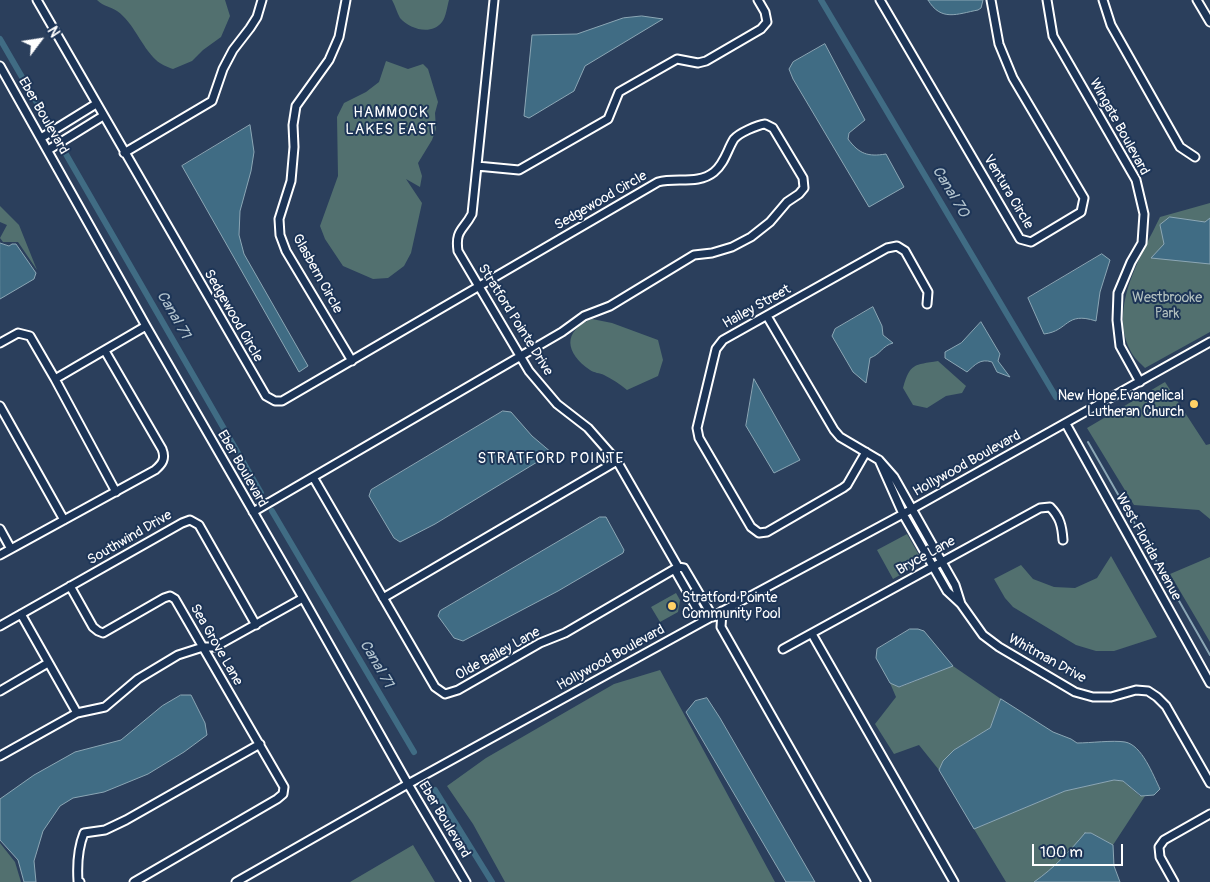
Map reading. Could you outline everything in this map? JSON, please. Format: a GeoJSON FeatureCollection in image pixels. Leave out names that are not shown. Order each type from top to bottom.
{"type":"FeatureCollection","features":[{"type":"Feature","properties":{"kind":"street","name":"Sedgewood Circle"},"geometry":{"type":"LineString","coordinates":[[37,0],[102,116],[266,396],[275,402],[282,401],[352,361],[658,182],[668,179],[689,181],[713,173],[723,162],[735,138],[757,125],[765,124],[773,128],[803,178],[804,188],[799,194],[787,202],[770,222],[751,237],[732,247],[712,253],[694,255],[610,306],[584,316],[562,332],[253,512]]}},
{"type":"Feature","properties":{"kind":"street"},"geometry":{"type":"LineString","coordinates":[[124,153],[212,100],[223,69],[233,50],[257,16],[262,0]]}},
{"type":"Feature","properties":{"kind":"street","name":"Glasbern Circle"},"geometry":{"type":"LineString","coordinates":[[346,0],[338,37],[329,60],[296,106],[293,125],[294,147],[291,181],[279,219],[280,235],[286,251],[352,361]]}},
{"type":"Feature","properties":{"kind":"street","name":"Stratford Pointe Drive"},"geometry":{"type":"LineString","coordinates":[[494,0],[472,214],[460,230],[457,239],[458,251],[529,371],[557,404],[588,428],[617,461],[678,567]]}},
{"type":"Feature","properties":{"kind":"street"},"geometry":{"type":"LineString","coordinates":[[477,166],[518,170],[608,119],[619,92],[677,59],[698,64],[706,61],[761,29],[767,22],[765,12],[758,0]]}},
{"type":"Feature","properties":{"kind":"street","name":"Ventura Circle"},"geometry":{"type":"LineString","coordinates":[[880,0],[1020,240],[1031,242],[1081,212],[1084,198],[1013,78],[999,44],[992,0]]}},
{"type":"Feature","properties":{"kind":"street","name":"Wingate Boulevard"},"geometry":{"type":"LineString","coordinates":[[1047,0],[1053,36],[1136,180],[1144,214],[1142,243],[1118,293],[1117,320],[1120,346],[1140,382]]}},
{"type":"Feature","properties":{"kind":"street"},"geometry":{"type":"LineString","coordinates":[[1103,0],[1111,25],[1180,147],[1195,157]]}},
{"type":"Feature","properties":{"kind":"street"},"geometry":{"type":"LineString","coordinates":[[1197,0],[1210,22]]}},
{"type":"Feature","properties":{"kind":"street","name":"Eber Boulevard"},"geometry":{"type":"LineString","coordinates":[[0,66],[146,326],[466,882]]}},
{"type":"Feature","properties":{"kind":"street"},"geometry":{"type":"LineString","coordinates":[[41,138],[96,104]]}},
{"type":"Feature","properties":{"kind":"street"},"geometry":{"type":"LineString","coordinates":[[48,150],[102,116]]}},
{"type":"Feature","properties":{"kind":"street","name":"Hailey Street"},"geometry":{"type":"LineString","coordinates":[[866,452],[847,485],[843,488],[767,532],[759,533],[751,528],[699,438],[697,428],[716,349],[723,340],[887,248],[897,246],[905,251],[928,292],[927,304]]}},
{"type":"Feature","properties":{"kind":"street","name":"Whitman Drive"},"geometry":{"type":"LineString","coordinates":[[768,316],[834,430],[840,437],[879,460],[894,478],[956,585],[961,604]]}},
{"type":"Feature","properties":{"kind":"street"},"geometry":{"type":"LineString","coordinates":[[55,379],[146,326]]}},
{"type":"Feature","properties":{"kind":"street"},"geometry":{"type":"LineString","coordinates":[[0,343],[18,333],[30,336],[116,492]]}},
{"type":"Feature","properties":{"kind":"street","name":"Hollywood Boulevard"},"geometry":{"type":"LineString","coordinates":[[236,882],[408,784],[903,514],[1210,342]]}},
{"type":"Feature","properties":{"kind":"street"},"geometry":{"type":"LineString","coordinates":[[0,555],[155,470],[163,462],[164,454],[105,351]]}},
{"type":"Feature","properties":{"kind":"street"},"geometry":{"type":"LineString","coordinates":[[0,406],[64,520]]}},
{"type":"Feature","properties":{"kind":"street","name":"West Florida Avenue"},"geometry":{"type":"LineString","coordinates":[[1066,424],[1210,683]]}},
{"type":"Feature","properties":{"kind":"street","name":"Whitman Drive"},"geometry":{"type":"LineString","coordinates":[[879,460],[903,514],[946,591],[961,604],[983,635],[1075,692],[1093,697],[1111,697],[1136,690],[1148,692],[1157,697],[1166,706],[1210,783]]}},
{"type":"Feature","properties":{"kind":"street"},"geometry":{"type":"LineString","coordinates":[[383,598],[617,461]]}},
{"type":"Feature","properties":{"kind":"street","name":"Olde Bailey Lane"},"geometry":{"type":"LineString","coordinates":[[313,477],[435,687],[445,694],[458,690],[540,643],[565,633],[678,567]]}},
{"type":"Feature","properties":{"kind":"street","name":"Bryce Lane"},"geometry":{"type":"LineString","coordinates":[[783,649],[1040,508],[1050,508],[1055,512],[1062,526],[1063,540]]}},
{"type":"Feature","properties":{"kind":"street","name":"Southwind Drive"},"geometry":{"type":"LineString","coordinates":[[0,626],[187,521],[194,521],[199,525],[256,625]]}},
{"type":"Feature","properties":{"kind":"street"},"geometry":{"type":"LineString","coordinates":[[0,529],[11,549]]}},
{"type":"Feature","properties":{"kind":"street"},"geometry":{"type":"LineString","coordinates":[[704,621],[676,572],[678,567],[684,568],[713,617]]}},
{"type":"Feature","properties":{"kind":"street","name":"Sea Grove Lane"},"geometry":{"type":"LineString","coordinates":[[70,586],[93,627],[98,632],[103,633],[167,596],[172,597],[178,602],[284,786],[283,794],[277,800],[134,882]]}},
{"type":"Feature","properties":{"kind":"street"},"geometry":{"type":"LineString","coordinates":[[0,756],[77,713],[105,707],[138,679],[178,655],[203,647],[215,647],[303,598]]}},
{"type":"Feature","properties":{"kind":"street"},"geometry":{"type":"LineString","coordinates":[[722,612],[721,627],[866,882]]}},
{"type":"Feature","properties":{"kind":"street"},"geometry":{"type":"LineString","coordinates":[[21,614],[77,713]]}},
{"type":"Feature","properties":{"kind":"street"},"geometry":{"type":"LineString","coordinates":[[812,634],[954,882]]}},
{"type":"Feature","properties":{"kind":"street"},"geometry":{"type":"LineString","coordinates":[[0,691],[48,663]]}},
{"type":"Feature","properties":{"kind":"street"},"geometry":{"type":"LineString","coordinates":[[80,882],[77,870],[80,842],[84,833],[104,830],[126,820],[260,744]]}},
{"type":"Feature","properties":{"kind":"street"},"geometry":{"type":"LineString","coordinates":[[1174,882],[1160,857],[1159,846],[1164,840],[1210,814]]}},
{"type":"Feature","properties":{"kind":"green space"},"geometry":{"type":"Polygon","coordinates":[[[97,0],[225,0],[230,16],[221,37],[192,61],[173,69],[156,60],[123,16],[97,0]]]}},
{"type":"Feature","properties":{"kind":"green space"},"geometry":{"type":"Polygon","coordinates":[[[392,0],[449,0],[442,22],[427,30],[415,28],[404,22],[400,18],[392,0]]]}},
{"type":"Feature","properties":{"kind":"green space"},"geometry":{"type":"Polygon","coordinates":[[[386,61],[408,69],[423,64],[428,69],[438,102],[435,113],[436,129],[432,140],[418,163],[422,176],[420,187],[406,179],[422,203],[411,253],[404,266],[388,278],[373,279],[343,266],[325,239],[320,226],[338,176],[337,117],[344,103],[366,92],[379,82],[386,61]]]}},
{"type":"Feature","properties":{"kind":"green space","name":"Westbrooke Park"},"geometry":{"type":"Polygon","coordinates":[[[1210,203],[1210,332],[1145,368],[1131,353],[1124,333],[1125,299],[1130,282],[1160,217],[1210,203]]]}},
{"type":"Feature","properties":{"kind":"green space"},"geometry":{"type":"Polygon","coordinates":[[[0,206],[19,225],[37,270],[18,242],[3,242],[0,238],[7,225],[0,222],[0,206]]]}},
{"type":"Feature","properties":{"kind":"green space"},"geometry":{"type":"Polygon","coordinates":[[[592,319],[612,323],[658,340],[663,360],[658,376],[627,390],[602,374],[592,371],[582,363],[576,357],[570,343],[576,330],[582,324],[592,319]]]}},
{"type":"Feature","properties":{"kind":"green space"},"geometry":{"type":"Polygon","coordinates":[[[938,361],[966,386],[962,393],[946,396],[927,408],[913,405],[903,388],[908,374],[918,365],[938,361]]]}},
{"type":"Feature","properties":{"kind":"green space"},"geometry":{"type":"Polygon","coordinates":[[[1165,382],[1206,445],[1210,444],[1210,519],[1199,510],[1134,505],[1087,428],[1165,382]]]}},
{"type":"Feature","properties":{"kind":"green space"},"geometry":{"type":"Polygon","coordinates":[[[907,534],[923,562],[893,579],[877,550],[907,534]]]}},
{"type":"Feature","properties":{"kind":"green space"},"geometry":{"type":"Polygon","coordinates":[[[1111,556],[1157,637],[1114,651],[1096,651],[1076,645],[1013,607],[1005,598],[994,579],[1021,565],[1033,579],[1054,587],[1075,588],[1097,578],[1111,556]]]}},
{"type":"Feature","properties":{"kind":"green space"},"geometry":{"type":"Polygon","coordinates":[[[1210,557],[1210,642],[1170,574],[1210,557]]]}},
{"type":"Feature","properties":{"kind":"green space"},"geometry":{"type":"Polygon","coordinates":[[[676,593],[680,600],[678,612],[660,622],[651,607],[676,593]]]}},
{"type":"Feature","properties":{"kind":"green space"},"geometry":{"type":"Polygon","coordinates":[[[953,666],[1001,699],[990,728],[954,750],[943,761],[939,770],[919,745],[894,754],[875,724],[896,697],[890,683],[900,687],[953,666]]]}},
{"type":"Feature","properties":{"kind":"green space"},"geometry":{"type":"Polygon","coordinates":[[[660,670],[775,882],[505,882],[473,824],[447,786],[486,758],[614,684],[660,670]]]}},
{"type":"Feature","properties":{"kind":"green space"},"geometry":{"type":"Polygon","coordinates":[[[1114,780],[1123,781],[1140,796],[1145,796],[1113,845],[1091,833],[1050,871],[1034,882],[1006,882],[974,829],[1065,791],[1114,780]]]}},
{"type":"Feature","properties":{"kind":"green space"},"geometry":{"type":"Polygon","coordinates":[[[0,843],[15,862],[21,882],[0,882],[0,843]]]}},
{"type":"Feature","properties":{"kind":"green space"},"geometry":{"type":"Polygon","coordinates":[[[413,845],[435,882],[350,882],[413,845]]]}},
{"type":"Feature","properties":{"kind":"water"},"geometry":{"type":"Polygon","coordinates":[[[928,0],[983,0],[981,8],[978,10],[950,15],[938,11],[928,0]]]}},
{"type":"Feature","properties":{"kind":"water"},"geometry":{"type":"Polygon","coordinates":[[[642,16],[663,19],[585,66],[574,91],[529,118],[524,116],[532,35],[577,34],[623,18],[642,16]]]}},
{"type":"Feature","properties":{"kind":"water"},"geometry":{"type":"Polygon","coordinates":[[[825,44],[865,120],[849,133],[848,139],[856,148],[869,155],[886,154],[904,187],[869,207],[793,79],[789,69],[793,62],[825,44]]]}},
{"type":"Feature","properties":{"kind":"water"},"geometry":{"type":"Polygon","coordinates":[[[250,125],[254,152],[240,211],[239,235],[244,254],[308,366],[299,372],[182,166],[250,125]]]}},
{"type":"Feature","properties":{"kind":"water"},"geometry":{"type":"Polygon","coordinates":[[[1170,217],[1205,222],[1210,218],[1210,264],[1151,258],[1164,244],[1160,225],[1170,217]]]}},
{"type":"Feature","properties":{"kind":"water"},"geometry":{"type":"Polygon","coordinates":[[[0,243],[9,246],[16,244],[36,273],[34,279],[0,299],[0,243]]]}},
{"type":"Feature","properties":{"kind":"water"},"geometry":{"type":"Polygon","coordinates":[[[1102,254],[1110,260],[1100,292],[1096,321],[1078,318],[1052,332],[1044,334],[1028,298],[1102,254]]]}},
{"type":"Feature","properties":{"kind":"water"},"geometry":{"type":"Polygon","coordinates":[[[873,307],[882,326],[883,335],[893,343],[870,358],[866,383],[853,372],[832,336],[835,329],[873,307]]]}},
{"type":"Feature","properties":{"kind":"water"},"geometry":{"type":"Polygon","coordinates":[[[981,322],[1000,354],[998,361],[1010,377],[997,372],[992,362],[981,362],[967,372],[945,358],[945,352],[961,343],[981,322]]]}},
{"type":"Feature","properties":{"kind":"water"},"geometry":{"type":"Polygon","coordinates":[[[754,379],[800,460],[774,473],[746,426],[754,379]]]}},
{"type":"Feature","properties":{"kind":"water"},"geometry":{"type":"Polygon","coordinates":[[[503,411],[511,412],[532,436],[552,453],[435,524],[400,542],[394,538],[369,496],[371,490],[503,411]]]}},
{"type":"Feature","properties":{"kind":"water"},"geometry":{"type":"Polygon","coordinates":[[[600,517],[606,517],[624,550],[623,553],[558,591],[463,641],[454,638],[438,616],[440,611],[600,517]]]}},
{"type":"Feature","properties":{"kind":"water"},"geometry":{"type":"Polygon","coordinates":[[[910,629],[924,631],[953,666],[899,687],[890,683],[876,658],[877,649],[910,629]]]}},
{"type":"Feature","properties":{"kind":"water"},"geometry":{"type":"Polygon","coordinates":[[[181,695],[191,695],[205,723],[207,735],[148,774],[104,792],[73,798],[60,806],[43,831],[34,861],[36,882],[24,882],[18,860],[0,840],[0,799],[34,775],[75,752],[121,740],[162,706],[181,695]]]}},
{"type":"Feature","properties":{"kind":"water"},"geometry":{"type":"Polygon","coordinates":[[[707,698],[815,882],[786,882],[686,712],[695,701],[707,698]]]}},
{"type":"Feature","properties":{"kind":"water"},"geometry":{"type":"Polygon","coordinates":[[[1001,699],[1053,732],[1077,743],[1114,741],[1131,744],[1142,754],[1160,789],[1154,795],[1141,796],[1123,781],[1114,780],[1065,791],[974,829],[939,770],[943,761],[954,750],[990,728],[1001,699]]]}},
{"type":"Feature","properties":{"kind":"water"},"geometry":{"type":"Polygon","coordinates":[[[1085,833],[1091,833],[1113,845],[1114,866],[1120,882],[1034,882],[1061,859],[1085,833]]]}},
{"type":"Feature","properties":{"kind":"waterway","name":"Canal 70"},"geometry":{"type":"LineString","coordinates":[[821,0],[1056,397]]}},
{"type":"Feature","properties":{"kind":"waterway","name":"Canal 71"},"geometry":{"type":"LineString","coordinates":[[0,39],[48,122]]}},
{"type":"Feature","properties":{"kind":"waterway","name":"Canal 71"},"geometry":{"type":"LineString","coordinates":[[63,149],[261,493]]}},
{"type":"Feature","properties":{"kind":"waterway"},"geometry":{"type":"LineString","coordinates":[[1088,442],[1210,655]]}},
{"type":"Feature","properties":{"kind":"waterway","name":"Canal 71"},"geometry":{"type":"LineString","coordinates":[[272,511],[414,752]]}},
{"type":"Feature","properties":{"kind":"waterway","name":"Canal 71"},"geometry":{"type":"LineString","coordinates":[[435,790],[492,882]]}},
{"type":"Feature","properties":{"kind":"place","name":"New Hope Evangelical Lutheran Church"},"geometry":{"type":"Point","coordinates":[1194,404]}},
{"type":"Feature","properties":{"kind":"place","name":"Stratford Pointe Community Pool"},"geometry":{"type":"Point","coordinates":[672,606]}},
{"type":"Feature","properties":{"kind":"district","name":"HAMMOCK LAKES EAST"},"geometry":{"type":"Point","coordinates":[391,122]}},
{"type":"Feature","properties":{"kind":"district","name":"STRATFORD POINTE"},"geometry":{"type":"Point","coordinates":[551,459]}}]}
